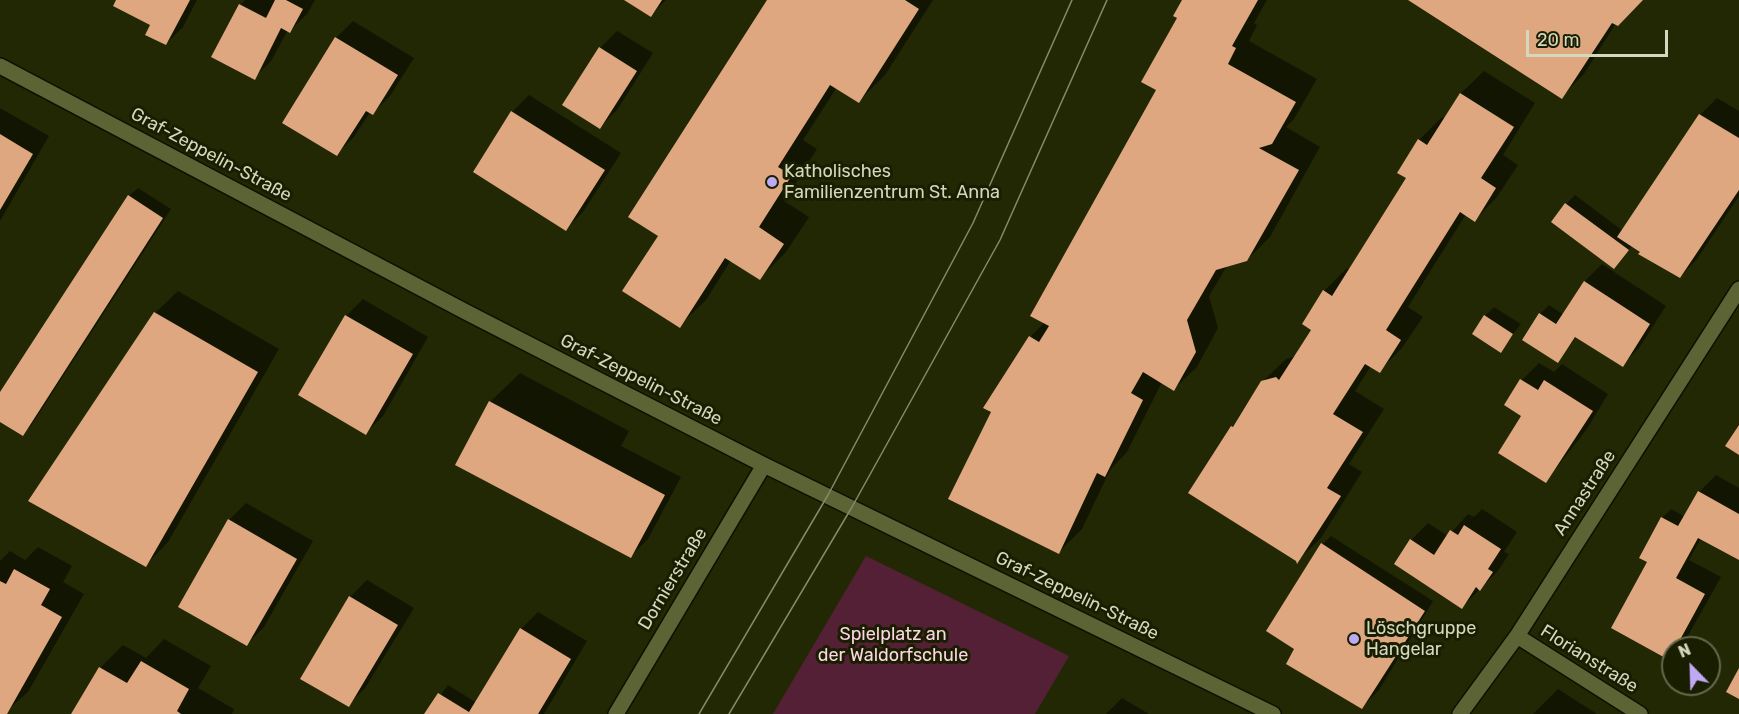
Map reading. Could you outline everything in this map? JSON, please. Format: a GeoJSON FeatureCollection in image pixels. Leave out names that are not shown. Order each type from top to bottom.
{"type":"FeatureCollection","features":[{"type":"Feature","properties":{"kind":"street","name":"Graf-Zeppelin-Straße"},"geometry":{"type":"LineString","coordinates":[[0,66],[466,312],[764,465],[1273,714]]}},
{"type":"Feature","properties":{"kind":"street","name":"Annastraße"},"geometry":{"type":"LineString","coordinates":[[1460,714],[1516,636],[1739,289]]}},
{"type":"Feature","properties":{"kind":"street","name":"Dornierstraße"},"geometry":{"type":"LineString","coordinates":[[616,714],[764,465]]}},
{"type":"Feature","properties":{"kind":"street","name":"Florianstraße"},"geometry":{"type":"LineString","coordinates":[[1516,636],[1640,714]]}},
{"type":"Feature","properties":{"kind":"green space","name":"Spielplatz an der Waldorfschule"},"geometry":{"type":"Polygon","coordinates":[[[866,556],[1069,656],[1035,714],[773,714],[866,556]]]}},
{"type":"Feature","properties":{"kind":"building"},"geometry":{"type":"Polygon","coordinates":[[[116,0],[190,0],[166,45],[145,35],[150,25],[113,6],[116,0]]]}},
{"type":"Feature","properties":{"kind":"building"},"geometry":{"type":"Polygon","coordinates":[[[275,0],[286,0],[303,9],[290,33],[281,28],[255,80],[211,57],[239,4],[266,18],[275,0]]]}},
{"type":"Feature","properties":{"kind":"building"},"geometry":{"type":"Polygon","coordinates":[[[624,0],[662,0],[651,17],[624,0]]]}},
{"type":"Feature","properties":{"kind":"building"},"geometry":{"type":"Polygon","coordinates":[[[767,0],[905,0],[919,9],[859,103],[830,85],[778,167],[792,175],[759,227],[784,244],[760,280],[725,258],[680,328],[622,291],[658,236],[628,217],[767,0]]]}},
{"type":"Feature","properties":{"kind":"building"},"geometry":{"type":"Polygon","coordinates":[[[1182,0],[1258,0],[1232,46],[1236,48],[1228,64],[1296,102],[1272,144],[1259,148],[1299,170],[1247,261],[1216,270],[1187,320],[1196,352],[1174,391],[1143,372],[1131,393],[1143,400],[1105,477],[1097,473],[1059,554],[948,499],[991,412],[983,408],[1029,336],[1039,342],[1049,326],[1030,316],[1156,90],[1141,82],[1177,18],[1173,16],[1182,0]]]}},
{"type":"Feature","properties":{"kind":"building"},"geometry":{"type":"Polygon","coordinates":[[[1408,0],[1643,0],[1618,26],[1612,23],[1562,99],[1408,0]]]}},
{"type":"Feature","properties":{"kind":"building"},"geometry":{"type":"Polygon","coordinates":[[[335,37],[398,75],[373,115],[366,111],[337,156],[282,123],[335,37]]]}},
{"type":"Feature","properties":{"kind":"building"},"geometry":{"type":"Polygon","coordinates":[[[599,47],[637,71],[600,129],[562,105],[599,47]]]}},
{"type":"Feature","properties":{"kind":"building"},"geometry":{"type":"Polygon","coordinates":[[[1460,93],[1514,127],[1481,178],[1496,188],[1475,222],[1460,212],[1386,330],[1401,340],[1380,373],[1365,364],[1333,414],[1363,432],[1327,488],[1341,496],[1297,564],[1296,561],[1188,493],[1261,381],[1276,377],[1279,380],[1311,330],[1302,324],[1323,290],[1332,296],[1406,178],[1397,173],[1418,139],[1427,145],[1460,93]]]}},
{"type":"Feature","properties":{"kind":"building"},"geometry":{"type":"Polygon","coordinates":[[[511,111],[605,170],[566,231],[473,172],[511,111]]]}},
{"type":"Feature","properties":{"kind":"building"},"geometry":{"type":"Polygon","coordinates":[[[1699,114],[1739,138],[1739,190],[1680,278],[1638,254],[1640,252],[1617,237],[1699,114]]]}},
{"type":"Feature","properties":{"kind":"building"},"geometry":{"type":"Polygon","coordinates":[[[0,134],[33,154],[0,210],[0,134]]]}},
{"type":"Feature","properties":{"kind":"building"},"geometry":{"type":"Polygon","coordinates":[[[128,195],[163,218],[23,436],[0,422],[0,392],[128,195]]]}},
{"type":"Feature","properties":{"kind":"building"},"geometry":{"type":"Polygon","coordinates":[[[1565,203],[1629,250],[1614,269],[1551,222],[1565,203]]]}},
{"type":"Feature","properties":{"kind":"building"},"geometry":{"type":"Polygon","coordinates":[[[1584,281],[1650,324],[1623,367],[1575,337],[1558,363],[1522,340],[1539,313],[1556,324],[1584,281]]]}},
{"type":"Feature","properties":{"kind":"building"},"geometry":{"type":"Polygon","coordinates":[[[154,312],[258,372],[146,567],[28,501],[154,312]]]}},
{"type":"Feature","properties":{"kind":"building"},"geometry":{"type":"Polygon","coordinates":[[[345,315],[413,354],[366,435],[298,395],[345,315]]]}},
{"type":"Feature","properties":{"kind":"building"},"geometry":{"type":"Polygon","coordinates":[[[1484,315],[1513,334],[1501,353],[1472,334],[1484,315]]]}},
{"type":"Feature","properties":{"kind":"building"},"geometry":{"type":"Polygon","coordinates":[[[1520,379],[1538,390],[1544,380],[1593,411],[1546,483],[1498,453],[1521,416],[1504,405],[1520,379]]]}},
{"type":"Feature","properties":{"kind":"building"},"geometry":{"type":"Polygon","coordinates":[[[489,401],[665,495],[631,558],[455,465],[489,401]]]}},
{"type":"Feature","properties":{"kind":"building"},"geometry":{"type":"Polygon","coordinates":[[[1739,425],[1739,455],[1725,446],[1739,425]]]}},
{"type":"Feature","properties":{"kind":"building"},"geometry":{"type":"Polygon","coordinates":[[[1698,491],[1739,514],[1739,560],[1698,538],[1676,578],[1705,594],[1682,636],[1661,636],[1661,656],[1611,628],[1647,562],[1639,558],[1661,517],[1678,526],[1698,491]]]}},
{"type":"Feature","properties":{"kind":"building"},"geometry":{"type":"Polygon","coordinates":[[[228,519],[297,559],[247,646],[178,607],[228,519]]]}},
{"type":"Feature","properties":{"kind":"building"},"geometry":{"type":"Polygon","coordinates":[[[1464,525],[1501,549],[1488,569],[1493,572],[1480,591],[1476,587],[1462,609],[1394,564],[1410,539],[1434,555],[1450,530],[1458,535],[1464,525]]]}},
{"type":"Feature","properties":{"kind":"building"},"geometry":{"type":"Polygon","coordinates":[[[1321,543],[1425,611],[1362,709],[1286,664],[1294,649],[1266,631],[1321,543]]]}},
{"type":"Feature","properties":{"kind":"building"},"geometry":{"type":"Polygon","coordinates":[[[14,569],[50,589],[41,605],[62,617],[7,714],[0,714],[0,581],[6,584],[14,569]]]}},
{"type":"Feature","properties":{"kind":"building"},"geometry":{"type":"Polygon","coordinates":[[[349,596],[398,625],[349,707],[300,679],[349,596]]]}},
{"type":"Feature","properties":{"kind":"building"},"geometry":{"type":"Polygon","coordinates":[[[520,628],[571,659],[538,714],[424,714],[438,693],[469,712],[520,628]]]}},
{"type":"Feature","properties":{"kind":"building"},"geometry":{"type":"Polygon","coordinates":[[[141,661],[189,689],[177,711],[181,714],[71,714],[99,667],[127,683],[141,661]]]}},
{"type":"Feature","properties":{"kind":"building"},"geometry":{"type":"Polygon","coordinates":[[[1739,668],[1739,699],[1726,692],[1739,668]]]}},
{"type":"Feature","properties":{"kind":"tram line"},"geometry":{"type":"LineString","coordinates":[[699,714],[828,495],[973,223],[1072,0]]}},
{"type":"Feature","properties":{"kind":"tram line"},"geometry":{"type":"LineString","coordinates":[[729,714],[852,507],[1000,240],[1107,0]]}},
{"type":"Feature","properties":{"kind":"place","name":"Katholisches Familienzentrum St. Anna"},"geometry":{"type":"Point","coordinates":[772,182]}},
{"type":"Feature","properties":{"kind":"place","name":"Löschgruppe Hangelar"},"geometry":{"type":"Point","coordinates":[1354,639]}}]}
